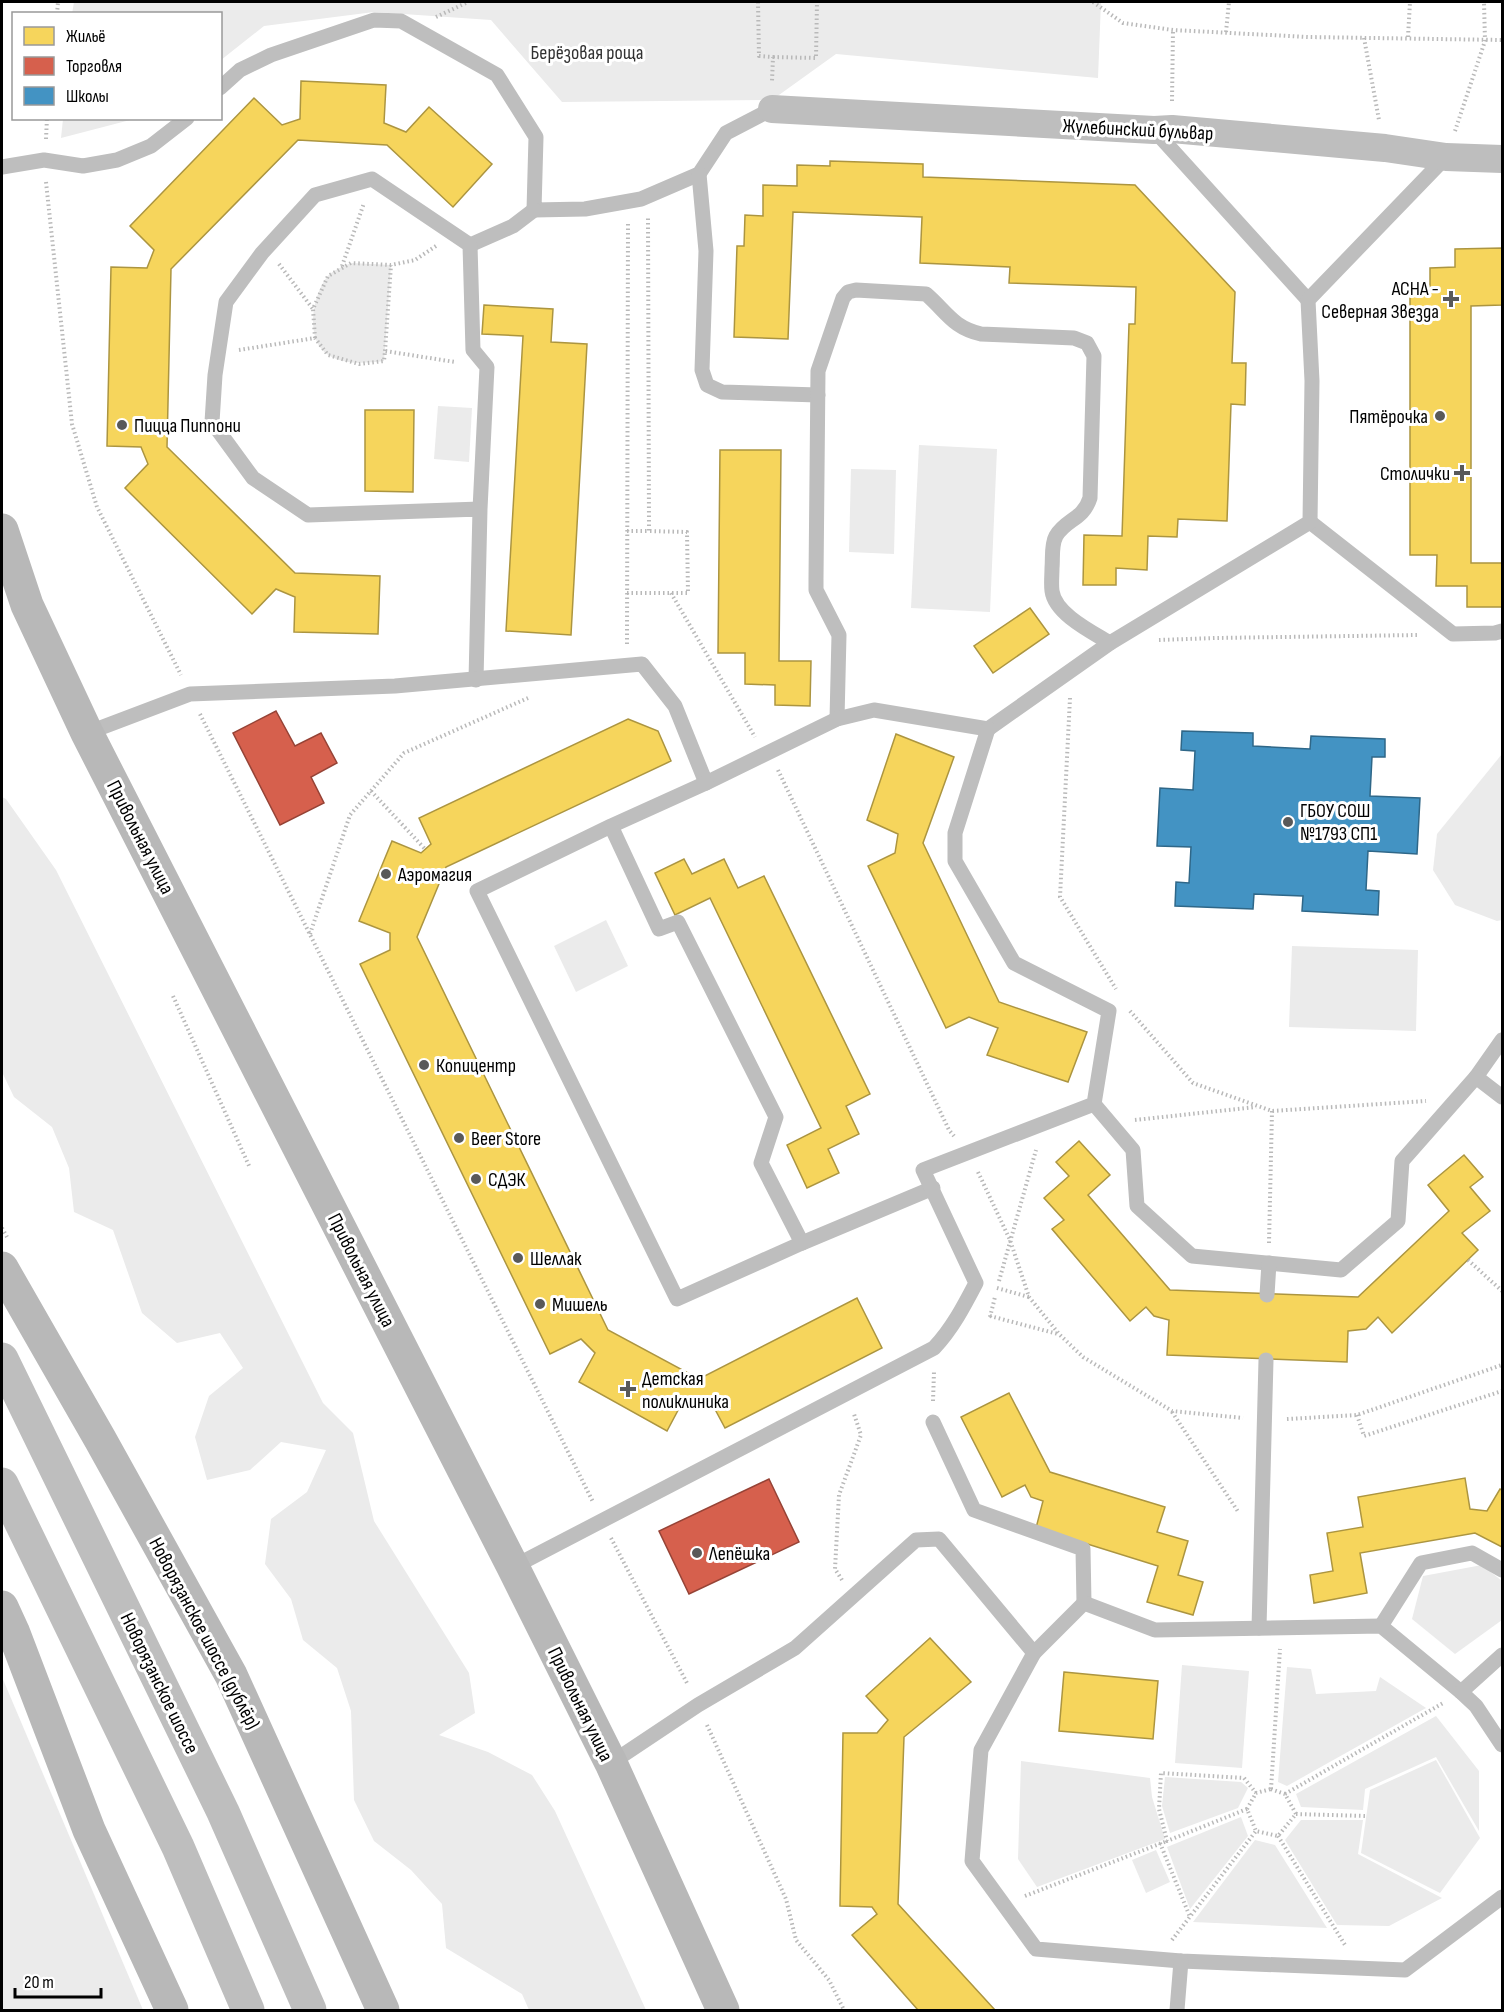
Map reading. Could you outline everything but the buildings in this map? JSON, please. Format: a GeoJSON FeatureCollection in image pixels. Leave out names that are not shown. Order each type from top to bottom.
{"type":"FeatureCollection","features":[{"type":"Feature","properties":{"kind":"highway","name":"Новорязанское шоссе"},"geometry":{"type":"LineString","coordinates":[[2,1359],[224,1812],[309,2010]]}},
{"type":"Feature","properties":{"kind":"highway"},"geometry":{"type":"LineString","coordinates":[[2,1484],[178,1847],[248,2010]]}},
{"type":"Feature","properties":{"kind":"main road","name":"Привольная улица"},"geometry":{"type":"LineString","coordinates":[[2,530],[27,605],[87,733],[611,1763],[723,2010]]}},
{"type":"Feature","properties":{"kind":"main road","name":"Новорязанское шоссе (дублёр)"},"geometry":{"type":"LineString","coordinates":[[2,1268],[231,1675],[383,2010]]}},
{"type":"Feature","properties":{"kind":"main road"},"geometry":{"type":"LineString","coordinates":[[5,1621],[89,1830],[172,2010]]}},
{"type":"Feature","properties":{"kind":"street","name":"Жулебинский бульвар"},"geometry":{"type":"LineString","coordinates":[[772,109],[1163,129],[1385,148],[1446,157],[1503,159]]}},
{"type":"Feature","properties":{"kind":"lane"},"geometry":{"type":"LineString","coordinates":[[222,86],[240,70],[271,55],[374,20],[401,21],[497,75],[536,137],[534,210]]}},
{"type":"Feature","properties":{"kind":"lane"},"geometry":{"type":"LineString","coordinates":[[470,245],[513,226],[534,210],[585,209],[628,201],[648,196],[699,174],[726,133],[772,109]]}},
{"type":"Feature","properties":{"kind":"lane"},"geometry":{"type":"LineString","coordinates":[[2,167],[44,160],[83,166],[117,160],[151,146],[184,120]]}},
{"type":"Feature","properties":{"kind":"lane"},"geometry":{"type":"LineString","coordinates":[[1163,129],[1308,300],[1312,381],[1310,522]]}},
{"type":"Feature","properties":{"kind":"lane"},"geometry":{"type":"LineString","coordinates":[[1308,300],[1446,157]]}},
{"type":"Feature","properties":{"kind":"lane"},"geometry":{"type":"LineString","coordinates":[[699,174],[706,250],[702,370],[707,385],[722,392],[818,395]]}},
{"type":"Feature","properties":{"kind":"lane"},"geometry":{"type":"LineString","coordinates":[[470,245],[372,179],[315,195],[266,248],[226,302],[214,375],[212,422],[253,478],[308,515],[480,509]]}},
{"type":"Feature","properties":{"kind":"lane"},"geometry":{"type":"LineString","coordinates":[[470,245],[473,350],[488,367],[480,509],[476,680]]}},
{"type":"Feature","properties":{"kind":"lane"},"geometry":{"type":"LineString","coordinates":[[837,719],[840,641],[837,630],[816,590],[818,371],[843,298],[848,292],[856,290],[926,294],[956,324],[966,330],[981,334],[1074,338],[1087,343],[1094,356],[1089,498],[1087,508],[1056,536],[1053,544],[1052,593],[1058,605],[1070,617],[1110,643]]}},
{"type":"Feature","properties":{"kind":"lane"},"geometry":{"type":"LineString","coordinates":[[1310,522],[1453,634],[1503,631]]}},
{"type":"Feature","properties":{"kind":"lane"},"geometry":{"type":"LineString","coordinates":[[1310,522],[1110,643],[988,729],[955,833],[955,861],[1014,963],[1109,1011],[1094,1104],[1133,1150],[1137,1206],[1192,1256],[1341,1270],[1398,1221],[1402,1161],[1476,1077],[1503,1040]]}},
{"type":"Feature","properties":{"kind":"lane"},"geometry":{"type":"LineString","coordinates":[[87,733],[190,694],[395,686],[642,664],[675,706],[706,783]]}},
{"type":"Feature","properties":{"kind":"lane"},"geometry":{"type":"LineString","coordinates":[[933,1188],[676,1299],[477,891],[768,754],[837,719],[874,710],[988,729]]}},
{"type":"Feature","properties":{"kind":"lane"},"geometry":{"type":"LineString","coordinates":[[611,826],[659,929],[678,922],[776,1117],[761,1163],[802,1243]]}},
{"type":"Feature","properties":{"kind":"lane"},"geometry":{"type":"LineString","coordinates":[[1476,1077],[1503,1097]]}},
{"type":"Feature","properties":{"kind":"lane"},"geometry":{"type":"LineString","coordinates":[[513,1567],[934,1348],[963,1310],[976,1283],[923,1170],[1094,1104]]}},
{"type":"Feature","properties":{"kind":"lane"},"geometry":{"type":"LineString","coordinates":[[1267,1295],[1269,1263]]}},
{"type":"Feature","properties":{"kind":"lane"},"geometry":{"type":"LineString","coordinates":[[1259,1628],[1266,1360]]}},
{"type":"Feature","properties":{"kind":"lane"},"geometry":{"type":"LineString","coordinates":[[933,1422],[974,1510],[1083,1549],[1084,1603],[1034,1653],[981,1750],[972,1862],[1036,1948],[1180,1961],[1405,1970],[1503,1897]]}},
{"type":"Feature","properties":{"kind":"lane"},"geometry":{"type":"LineString","coordinates":[[611,1763],[698,1705],[795,1648],[916,1540],[939,1539],[1034,1653]]}},
{"type":"Feature","properties":{"kind":"lane"},"geometry":{"type":"LineString","coordinates":[[1381,1626],[1421,1563],[1473,1553],[1503,1570]]}},
{"type":"Feature","properties":{"kind":"lane"},"geometry":{"type":"LineString","coordinates":[[1084,1603],[1155,1630],[1381,1626],[1476,1706],[1503,1745]]}},
{"type":"Feature","properties":{"kind":"lane"},"geometry":{"type":"LineString","coordinates":[[1461,1692],[1503,1655]]}},
{"type":"Feature","properties":{"kind":"lane"},"geometry":{"type":"LineString","coordinates":[[1178,2010],[1180,1961]]}},
{"type":"Feature","properties":{"kind":"path"},"geometry":{"type":"LineString","coordinates":[[758,2],[759,56],[816,58],[817,2]]}},
{"type":"Feature","properties":{"kind":"path"},"geometry":{"type":"LineString","coordinates":[[1093,2],[1123,23],[1173,30],[1364,38],[1503,40]]}},
{"type":"Feature","properties":{"kind":"path"},"geometry":{"type":"LineString","coordinates":[[1226,32],[1229,2]]}},
{"type":"Feature","properties":{"kind":"path"},"geometry":{"type":"LineString","coordinates":[[1408,37],[1410,2]]}},
{"type":"Feature","properties":{"kind":"path"},"geometry":{"type":"LineString","coordinates":[[1446,157],[1485,41],[1484,2]]}},
{"type":"Feature","properties":{"kind":"path"},"geometry":{"type":"LineString","coordinates":[[1163,129],[1173,30]]}},
{"type":"Feature","properties":{"kind":"path"},"geometry":{"type":"LineString","coordinates":[[1364,38],[1385,148]]}},
{"type":"Feature","properties":{"kind":"path"},"geometry":{"type":"LineString","coordinates":[[772,109],[773,57]]}},
{"type":"Feature","properties":{"kind":"path"},"geometry":{"type":"LineString","coordinates":[[47,120],[44,160],[72,424],[97,507],[602,1521],[698,1705],[786,1899],[796,1941],[829,1980],[844,2010]]}},
{"type":"Feature","properties":{"kind":"path"},"geometry":{"type":"LineString","coordinates":[[341,267],[372,179]]}},
{"type":"Feature","properties":{"kind":"path"},"geometry":{"type":"LineString","coordinates":[[648,196],[649,531]]}},
{"type":"Feature","properties":{"kind":"path"},"geometry":{"type":"LineString","coordinates":[[627,665],[628,201]]}},
{"type":"Feature","properties":{"kind":"path"},"geometry":{"type":"LineString","coordinates":[[391,265],[384,361],[359,364],[328,355],[315,338],[313,309],[328,276],[351,263],[391,265],[415,260],[454,234]]}},
{"type":"Feature","properties":{"kind":"path"},"geometry":{"type":"LineString","coordinates":[[266,248],[313,309]]}},
{"type":"Feature","properties":{"kind":"path"},"geometry":{"type":"LineString","coordinates":[[218,353],[315,338]]}},
{"type":"Feature","properties":{"kind":"path"},"geometry":{"type":"LineString","coordinates":[[385,351],[488,367]]}},
{"type":"Feature","properties":{"kind":"path"},"geometry":{"type":"LineString","coordinates":[[627,531],[687,532],[688,593],[627,593]]}},
{"type":"Feature","properties":{"kind":"path"},"geometry":{"type":"LineString","coordinates":[[671,593],[768,754],[949,1130],[969,1153],[1010,1240],[1029,1297],[1060,1335],[1083,1357],[1172,1411],[1261,1545]]}},
{"type":"Feature","properties":{"kind":"path"},"geometry":{"type":"LineString","coordinates":[[1157,640],[1453,634]]}},
{"type":"Feature","properties":{"kind":"path"},"geometry":{"type":"LineString","coordinates":[[1071,670],[1060,897],[1126,1005],[1193,1083],[1272,1111],[1456,1099]]}},
{"type":"Feature","properties":{"kind":"path"},"geometry":{"type":"LineString","coordinates":[[310,934],[350,814],[404,753],[532,696]]}},
{"type":"Feature","properties":{"kind":"path"},"geometry":{"type":"LineString","coordinates":[[371,790],[425,849]]}},
{"type":"Feature","properties":{"kind":"path"},"geometry":{"type":"LineString","coordinates":[[173,996],[250,1168]]}},
{"type":"Feature","properties":{"kind":"path"},"geometry":{"type":"LineString","coordinates":[[1109,1011],[1126,1005]]}},
{"type":"Feature","properties":{"kind":"path"},"geometry":{"type":"LineString","coordinates":[[1110,1123],[1260,1107]]}},
{"type":"Feature","properties":{"kind":"path"},"geometry":{"type":"LineString","coordinates":[[1269,1263],[1272,1111]]}},
{"type":"Feature","properties":{"kind":"path"},"geometry":{"type":"LineString","coordinates":[[990,1317],[1044,1123]]}},
{"type":"Feature","properties":{"kind":"path"},"geometry":{"type":"LineString","coordinates":[[1468,1260],[1503,1291]]}},
{"type":"Feature","properties":{"kind":"path"},"geometry":{"type":"LineString","coordinates":[[976,1283],[1029,1297]]}},
{"type":"Feature","properties":{"kind":"path"},"geometry":{"type":"LineString","coordinates":[[963,1310],[1060,1335]]}},
{"type":"Feature","properties":{"kind":"path"},"geometry":{"type":"LineString","coordinates":[[933,1422],[934,1348]]}},
{"type":"Feature","properties":{"kind":"path"},"geometry":{"type":"LineString","coordinates":[[1172,1411],[1264,1420],[1357,1415],[1503,1365]]}},
{"type":"Feature","properties":{"kind":"path"},"geometry":{"type":"LineString","coordinates":[[1357,1415],[1364,1436],[1503,1391]]}},
{"type":"Feature","properties":{"kind":"path"},"geometry":{"type":"LineString","coordinates":[[848,1393],[861,1435],[839,1495],[835,1569],[852,1597]]}},
{"type":"Feature","properties":{"kind":"path"},"geometry":{"type":"LineString","coordinates":[[1271,1789],[1282,1628]]}},
{"type":"Feature","properties":{"kind":"path"},"geometry":{"type":"LineString","coordinates":[[1285,1794],[1461,1692]]}},
{"type":"Feature","properties":{"kind":"path"},"geometry":{"type":"LineString","coordinates":[[1167,1841],[1159,1809],[1161,1773],[1244,1778],[1256,1793]]}},
{"type":"Feature","properties":{"kind":"path"},"geometry":{"type":"LineString","coordinates":[[1004,1905],[1247,1809],[1256,1793],[1271,1789],[1285,1794],[1296,1814]]}},
{"type":"Feature","properties":{"kind":"path"},"geometry":{"type":"LineString","coordinates":[[1247,1809],[1256,1831]]}},
{"type":"Feature","properties":{"kind":"path"},"geometry":{"type":"LineString","coordinates":[[1296,1814],[1366,1816]]}},
{"type":"Feature","properties":{"kind":"path"},"geometry":{"type":"LineString","coordinates":[[1278,1836],[1296,1814]]}},
{"type":"Feature","properties":{"kind":"path"},"geometry":{"type":"LineString","coordinates":[[1256,1831],[1278,1836],[1359,1968]]}},
{"type":"Feature","properties":{"kind":"path"},"geometry":{"type":"LineString","coordinates":[[1158,1959],[1256,1831]]}},
{"type":"Feature","properties":{"kind":"path"},"geometry":{"type":"LineString","coordinates":[[1160,1843],[1190,1917]]}},
{"type":"Feature","properties":{"kind":"green space","name":"Берёзовая роща"},"geometry":{"type":"Polygon","coordinates":[[[74,2],[1101,2],[1098,78],[836,54],[772,100],[562,102],[491,20],[374,12],[264,26],[222,59],[222,12],[72,12],[74,2]]]}},
{"type":"Feature","properties":{"kind":"green space"},"geometry":{"type":"Polygon","coordinates":[[[63,120],[130,120],[61,138],[63,120]]]}},
{"type":"Feature","properties":{"kind":"green space"},"geometry":{"type":"Polygon","coordinates":[[[351,263],[391,265],[384,361],[363,363],[336,359],[322,349],[316,340],[313,318],[317,295],[332,272],[351,263]]]}},
{"type":"Feature","properties":{"kind":"green space"},"geometry":{"type":"Polygon","coordinates":[[[438,406],[472,408],[469,462],[434,459],[438,406]]]}},
{"type":"Feature","properties":{"kind":"green space"},"geometry":{"type":"Polygon","coordinates":[[[919,445],[997,449],[990,612],[911,608],[919,445]]]}},
{"type":"Feature","properties":{"kind":"green space"},"geometry":{"type":"Polygon","coordinates":[[[851,469],[896,470],[894,554],[849,552],[851,469]]]}},
{"type":"Feature","properties":{"kind":"green space"},"geometry":{"type":"Polygon","coordinates":[[[1502,754],[1502,920],[1497,921],[1455,905],[1433,870],[1437,834],[1502,754]]]}},
{"type":"Feature","properties":{"kind":"green space"},"geometry":{"type":"Polygon","coordinates":[[[2,797],[6,799],[56,870],[323,1403],[353,1433],[374,1521],[469,1673],[475,1713],[439,1735],[488,1752],[532,1775],[555,1811],[646,2010],[529,2010],[522,1994],[446,1948],[442,1904],[411,1870],[374,1841],[354,1800],[351,1711],[337,1668],[303,1640],[291,1599],[265,1564],[271,1519],[307,1492],[326,1450],[281,1442],[250,1470],[207,1480],[195,1437],[209,1396],[243,1368],[220,1333],[177,1343],[142,1313],[113,1230],[74,1212],[69,1168],[52,1127],[14,1097],[2,1072],[2,797]]]}},
{"type":"Feature","properties":{"kind":"green space"},"geometry":{"type":"Polygon","coordinates":[[[606,920],[628,966],[576,992],[554,946],[606,920]]]}},
{"type":"Feature","properties":{"kind":"green space"},"geometry":{"type":"Polygon","coordinates":[[[1292,946],[1418,950],[1416,1031],[1289,1027],[1292,946]]]}},
{"type":"Feature","properties":{"kind":"green space"},"geometry":{"type":"Polygon","coordinates":[[[1482,1565],[1502,1581],[1502,1620],[1455,1654],[1412,1619],[1423,1576],[1482,1565]]]}},
{"type":"Feature","properties":{"kind":"green space"},"geometry":{"type":"Polygon","coordinates":[[[1182,1665],[1249,1671],[1242,1768],[1175,1763],[1182,1665]]]}},
{"type":"Feature","properties":{"kind":"green space"},"geometry":{"type":"Polygon","coordinates":[[[1287,1667],[1311,1669],[1316,1694],[1376,1691],[1380,1677],[1426,1708],[1287,1786],[1278,1782],[1287,1667]]]}},
{"type":"Feature","properties":{"kind":"green space"},"geometry":{"type":"Polygon","coordinates":[[[2,1677],[143,2010],[2,2010],[2,1677]]]}},
{"type":"Feature","properties":{"kind":"green space"},"geometry":{"type":"Polygon","coordinates":[[[1436,1716],[1479,1771],[1479,1831],[1436,1757],[1365,1789],[1363,1810],[1301,1807],[1296,1794],[1436,1716]]]}},
{"type":"Feature","properties":{"kind":"green space"},"geometry":{"type":"Polygon","coordinates":[[[1436,1760],[1480,1838],[1440,1893],[1361,1853],[1370,1790],[1436,1760]]]}},
{"type":"Feature","properties":{"kind":"green space"},"geometry":{"type":"Polygon","coordinates":[[[1021,1761],[1150,1778],[1152,1797],[1165,1839],[1037,1887],[1018,1859],[1021,1761]]]}},
{"type":"Feature","properties":{"kind":"green space"},"geometry":{"type":"Polygon","coordinates":[[[1165,1777],[1241,1782],[1248,1788],[1238,1808],[1170,1833],[1162,1806],[1165,1777]]]}},
{"type":"Feature","properties":{"kind":"green space"},"geometry":{"type":"Polygon","coordinates":[[[1241,1817],[1248,1836],[1190,1909],[1167,1847],[1241,1817]]]}},
{"type":"Feature","properties":{"kind":"green space"},"geometry":{"type":"Polygon","coordinates":[[[1301,1820],[1363,1820],[1358,1854],[1442,1898],[1389,1926],[1337,1925],[1285,1840],[1301,1820]]]}},
{"type":"Feature","properties":{"kind":"green space"},"geometry":{"type":"Polygon","coordinates":[[[1255,1840],[1275,1845],[1327,1928],[1193,1922],[1255,1840]]]}},
{"type":"Feature","properties":{"kind":"green space"},"geometry":{"type":"Polygon","coordinates":[[[1156,1850],[1170,1882],[1146,1893],[1132,1860],[1156,1850]]]}},
{"type":"Feature","properties":{"kind":"place","name":"АСНА - Северная Звезда"},"geometry":{"type":"Point","coordinates":[1451,299]}},
{"type":"Feature","properties":{"kind":"place","name":"Пятёрочка"},"geometry":{"type":"Point","coordinates":[1440,416]}},
{"type":"Feature","properties":{"kind":"place","name":"Пицца Пиппони"},"geometry":{"type":"Point","coordinates":[122,425]}},
{"type":"Feature","properties":{"kind":"place","name":"Столички"},"geometry":{"type":"Point","coordinates":[1462,473]}},
{"type":"Feature","properties":{"kind":"place","name":"ГБОУ СОШ №1793 СП1"},"geometry":{"type":"Point","coordinates":[1288,822]}},
{"type":"Feature","properties":{"kind":"place","name":"Аэромагия"},"geometry":{"type":"Point","coordinates":[386,874]}},
{"type":"Feature","properties":{"kind":"place","name":"Копицентр"},"geometry":{"type":"Point","coordinates":[424,1065]}},
{"type":"Feature","properties":{"kind":"place","name":"Beer Store"},"geometry":{"type":"Point","coordinates":[459,1138]}},
{"type":"Feature","properties":{"kind":"place","name":"СДЭК"},"geometry":{"type":"Point","coordinates":[476,1179]}},
{"type":"Feature","properties":{"kind":"place","name":"Шеллак"},"geometry":{"type":"Point","coordinates":[518,1258]}},
{"type":"Feature","properties":{"kind":"place","name":"Мишель"},"geometry":{"type":"Point","coordinates":[540,1304]}},
{"type":"Feature","properties":{"kind":"place","name":"Детская поликлиника"},"geometry":{"type":"Point","coordinates":[628,1389]}},
{"type":"Feature","properties":{"kind":"place","name":"Лепёшка"},"geometry":{"type":"Point","coordinates":[697,1553]}}]}
